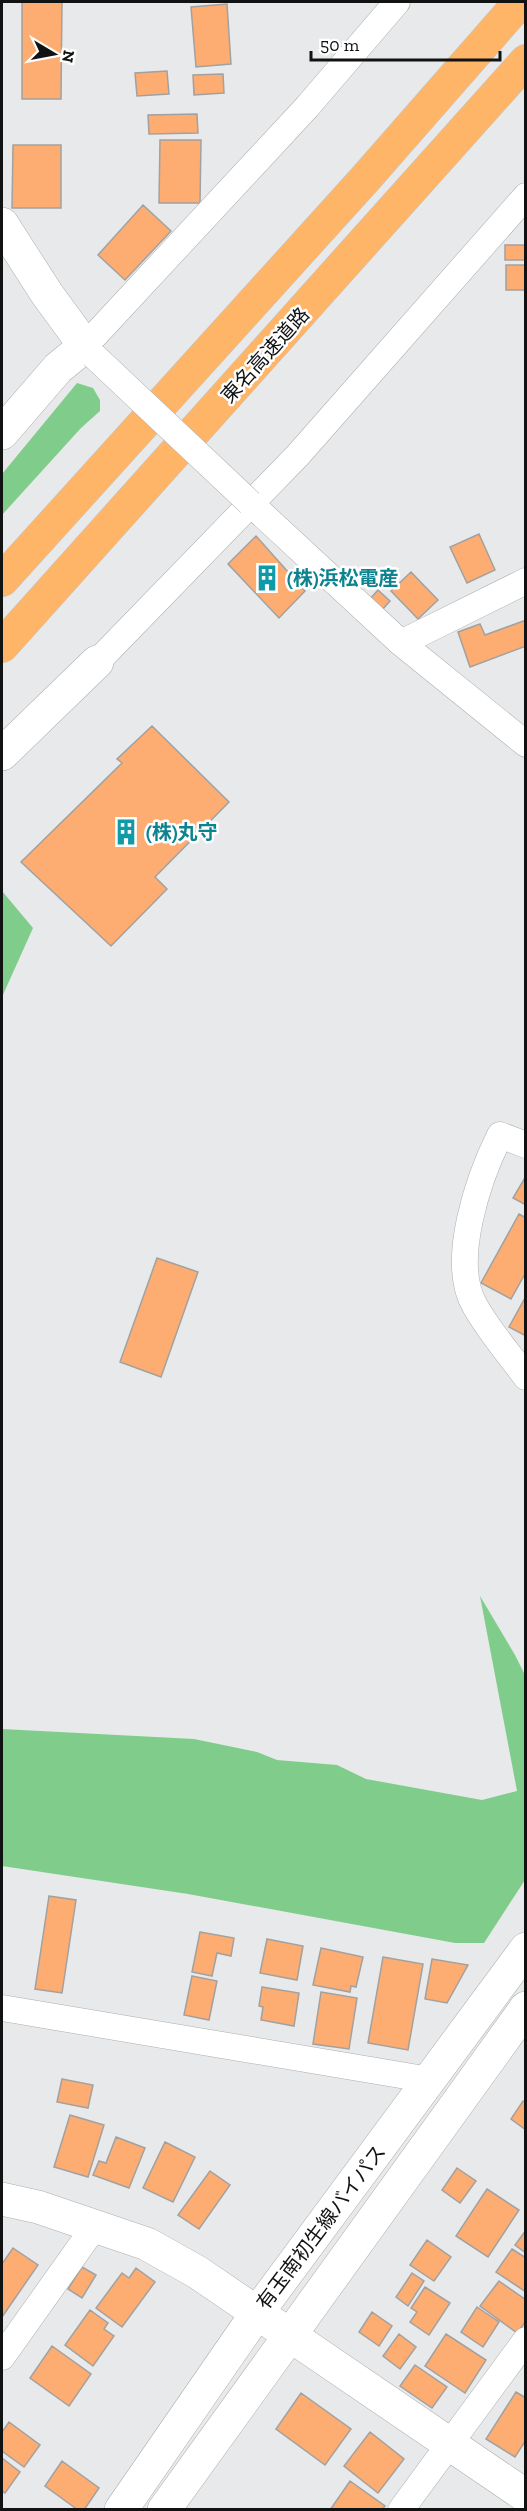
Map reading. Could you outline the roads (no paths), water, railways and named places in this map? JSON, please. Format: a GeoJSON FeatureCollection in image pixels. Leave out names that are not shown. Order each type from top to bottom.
{"type":"FeatureCollection","features":[{"type":"Feature","properties":{"kind":"highway"},"geometry":{"type":"LineString","coordinates":[[2,580],[365,179],[520,2]]}},
{"type":"Feature","properties":{"kind":"highway","name":"東名高速道路"},"geometry":{"type":"LineString","coordinates":[[2,646],[525,61]]}},
{"type":"Feature","properties":{"kind":"street"},"geometry":{"type":"LineString","coordinates":[[2,434],[58,368],[89,351],[307,107],[397,2]]}},
{"type":"Feature","properties":{"kind":"street"},"geometry":{"type":"LineString","coordinates":[[2,754],[97,662],[298,454],[525,196]]}},
{"type":"Feature","properties":{"kind":"street"},"geometry":{"type":"LineString","coordinates":[[2,224],[47,294],[89,351],[401,643],[525,744]]}},
{"type":"Feature","properties":{"kind":"street"},"geometry":{"type":"LineString","coordinates":[[401,643],[525,581]]}},
{"type":"Feature","properties":{"kind":"street"},"geometry":{"type":"LineString","coordinates":[[525,1145],[500,1135],[490,1155],[468,1223],[466,1248],[466,1267],[473,1305],[525,1377]]}},
{"type":"Feature","properties":{"kind":"street","name":"有玉南初生線バイパス"},"geometry":{"type":"LineString","coordinates":[[121,2510],[257,2313],[525,1949]]}},
{"type":"Feature","properties":{"kind":"street"},"geometry":{"type":"LineString","coordinates":[[2,2008],[430,2080]]}},
{"type":"Feature","properties":{"kind":"street","name":"有玉南初生線バイパス"},"geometry":{"type":"LineString","coordinates":[[164,2510],[525,2008]]}},
{"type":"Feature","properties":{"kind":"street"},"geometry":{"type":"LineString","coordinates":[[2,2199],[38,2207],[147,2244],[197,2272],[525,2496]]}},
{"type":"Feature","properties":{"kind":"street"},"geometry":{"type":"LineString","coordinates":[[2,2357],[95,2226]]}},
{"type":"Feature","properties":{"kind":"street"},"geometry":{"type":"LineString","coordinates":[[401,2510],[525,2340]]}},
{"type":"Feature","properties":{"kind":"place","name":"(株)浜松電産"},"geometry":{"type":"Point","coordinates":[267,578]}},
{"type":"Feature","properties":{"kind":"place","name":"(株)丸守"},"geometry":{"type":"Point","coordinates":[126,832]}}]}
